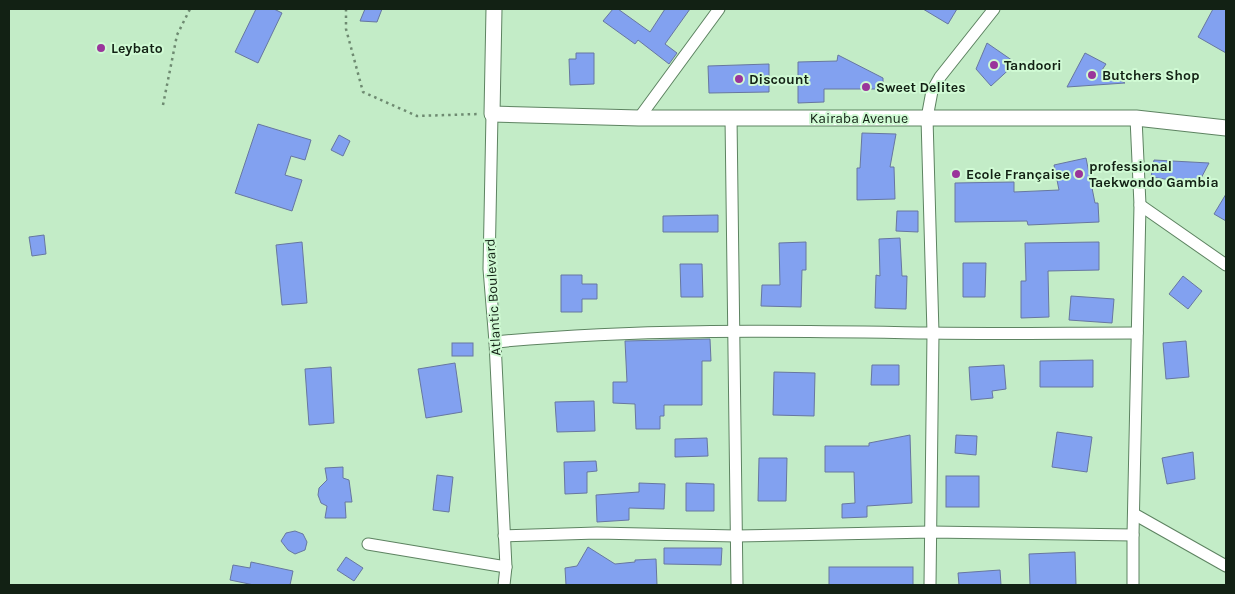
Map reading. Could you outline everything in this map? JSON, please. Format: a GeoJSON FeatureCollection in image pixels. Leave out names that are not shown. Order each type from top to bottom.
{"type":"FeatureCollection","features":[{"type":"Feature","properties":{"kind":"street","name":"Atlantic Boulevard"},"geometry":{"type":"LineString","coordinates":[[494,9],[489,269],[495,342],[506,567],[504,585]]}},
{"type":"Feature","properties":{"kind":"street"},"geometry":{"type":"LineString","coordinates":[[639,118],[719,9]]}},
{"type":"Feature","properties":{"kind":"street"},"geometry":{"type":"LineString","coordinates":[[930,585],[933,333],[927,118],[932,91],[940,77],[994,9]]}},
{"type":"Feature","properties":{"kind":"street","name":"Kairaba Avenue"},"geometry":{"type":"LineString","coordinates":[[492,114],[639,118],[1136,118],[1226,128]]}},
{"type":"Feature","properties":{"kind":"street"},"geometry":{"type":"LineString","coordinates":[[731,117],[737,585]]}},
{"type":"Feature","properties":{"kind":"street"},"geometry":{"type":"LineString","coordinates":[[1133,585],[1140,205],[1136,118]]}},
{"type":"Feature","properties":{"kind":"street"},"geometry":{"type":"LineString","coordinates":[[1140,205],[1226,265]]}},
{"type":"Feature","properties":{"kind":"street"},"geometry":{"type":"LineString","coordinates":[[495,342],[548,337],[734,330],[933,333],[1137,333]]}},
{"type":"Feature","properties":{"kind":"street"},"geometry":{"type":"LineString","coordinates":[[1134,514],[1226,566]]}},
{"type":"Feature","properties":{"kind":"street"},"geometry":{"type":"LineString","coordinates":[[504,536],[597,532],[736,536],[930,532],[1133,536]]}},
{"type":"Feature","properties":{"kind":"street"},"geometry":{"type":"LineString","coordinates":[[368,544],[506,567]]}},
{"type":"Feature","properties":{"kind":"path"},"geometry":{"type":"LineString","coordinates":[[163,105],[176,35],[190,9]]}},
{"type":"Feature","properties":{"kind":"path"},"geometry":{"type":"LineString","coordinates":[[346,9],[346,29],[363,92],[418,116],[492,114]]}},
{"type":"Feature","properties":{"kind":"building"},"geometry":{"type":"Polygon","coordinates":[[[256,9],[274,9],[282,13],[258,63],[235,52],[256,9]]]}},
{"type":"Feature","properties":{"kind":"building"},"geometry":{"type":"Polygon","coordinates":[[[365,9],[382,9],[377,22],[360,21],[365,9]]]}},
{"type":"Feature","properties":{"kind":"building"},"geometry":{"type":"Polygon","coordinates":[[[613,9],[618,9],[650,32],[665,9],[690,9],[665,44],[677,53],[669,64],[638,40],[635,44],[603,21],[613,9]]]}},
{"type":"Feature","properties":{"kind":"building"},"geometry":{"type":"Polygon","coordinates":[[[923,9],[957,9],[948,24],[923,9]]]}},
{"type":"Feature","properties":{"kind":"building"},"geometry":{"type":"Polygon","coordinates":[[[1213,9],[1226,9],[1226,53],[1198,37],[1213,9]]]}},
{"type":"Feature","properties":{"kind":"building"},"geometry":{"type":"Polygon","coordinates":[[[987,43],[1016,63],[991,86],[976,69],[987,43]]]}},
{"type":"Feature","properties":{"kind":"building"},"geometry":{"type":"Polygon","coordinates":[[[576,53],[594,53],[594,84],[570,85],[569,59],[576,59],[576,53]]]}},
{"type":"Feature","properties":{"kind":"building"},"geometry":{"type":"Polygon","coordinates":[[[1085,53],[1106,64],[1102,70],[1125,83],[1067,87],[1085,53]]]}},
{"type":"Feature","properties":{"kind":"building"},"geometry":{"type":"Polygon","coordinates":[[[838,55],[883,78],[883,89],[824,89],[824,102],[798,103],[798,62],[837,61],[838,55]]]}},
{"type":"Feature","properties":{"kind":"building","name":"Discount"},"geometry":{"type":"Polygon","coordinates":[[[769,64],[769,92],[709,93],[708,66],[769,64]]]}},
{"type":"Feature","properties":{"kind":"building"},"geometry":{"type":"Polygon","coordinates":[[[258,124],[311,140],[305,160],[291,156],[285,175],[302,180],[292,211],[235,193],[258,124]]]}},
{"type":"Feature","properties":{"kind":"building"},"geometry":{"type":"Polygon","coordinates":[[[862,133],[896,134],[890,167],[894,167],[895,199],[857,200],[857,168],[860,168],[862,133]]]}},
{"type":"Feature","properties":{"kind":"building"},"geometry":{"type":"Polygon","coordinates":[[[339,135],[350,141],[343,156],[331,150],[339,135]]]}},
{"type":"Feature","properties":{"kind":"building"},"geometry":{"type":"Polygon","coordinates":[[[1086,158],[1095,203],[1098,203],[1099,222],[1028,225],[1027,221],[955,222],[955,183],[1014,182],[1014,192],[1059,190],[1054,165],[1086,158]]]}},
{"type":"Feature","properties":{"kind":"building"},"geometry":{"type":"Polygon","coordinates":[[[1154,160],[1209,163],[1198,184],[1151,177],[1154,160]]]}},
{"type":"Feature","properties":{"kind":"building"},"geometry":{"type":"Polygon","coordinates":[[[1226,194],[1226,221],[1214,214],[1226,194]]]}},
{"type":"Feature","properties":{"kind":"building"},"geometry":{"type":"Polygon","coordinates":[[[897,211],[918,211],[918,232],[896,231],[897,211]]]}},
{"type":"Feature","properties":{"kind":"building"},"geometry":{"type":"Polygon","coordinates":[[[718,215],[718,232],[663,232],[663,216],[718,215]]]}},
{"type":"Feature","properties":{"kind":"building"},"geometry":{"type":"Polygon","coordinates":[[[44,235],[46,254],[32,256],[29,237],[44,235]]]}},
{"type":"Feature","properties":{"kind":"building"},"geometry":{"type":"Polygon","coordinates":[[[900,238],[902,276],[907,276],[906,309],[875,308],[876,275],[880,276],[879,239],[900,238]]]}},
{"type":"Feature","properties":{"kind":"building"},"geometry":{"type":"Polygon","coordinates":[[[302,242],[307,303],[282,305],[276,245],[302,242]]]}},
{"type":"Feature","properties":{"kind":"building"},"geometry":{"type":"Polygon","coordinates":[[[806,242],[806,270],[802,270],[801,307],[761,306],[762,285],[780,285],[779,243],[806,242]]]}},
{"type":"Feature","properties":{"kind":"building"},"geometry":{"type":"Polygon","coordinates":[[[1099,242],[1099,270],[1048,271],[1049,317],[1021,318],[1021,281],[1026,281],[1025,243],[1099,242]]]}},
{"type":"Feature","properties":{"kind":"building"},"geometry":{"type":"Polygon","coordinates":[[[963,263],[986,263],[985,297],[963,297],[963,263]]]}},
{"type":"Feature","properties":{"kind":"building"},"geometry":{"type":"Polygon","coordinates":[[[680,264],[702,264],[703,297],[681,297],[680,264]]]}},
{"type":"Feature","properties":{"kind":"building"},"geometry":{"type":"Polygon","coordinates":[[[561,275],[582,275],[582,284],[597,284],[597,299],[582,299],[582,312],[561,312],[561,275]]]}},
{"type":"Feature","properties":{"kind":"building"},"geometry":{"type":"Polygon","coordinates":[[[1183,276],[1202,291],[1188,309],[1169,294],[1183,276]]]}},
{"type":"Feature","properties":{"kind":"building"},"geometry":{"type":"Polygon","coordinates":[[[1071,296],[1114,299],[1112,323],[1069,320],[1071,296]]]}},
{"type":"Feature","properties":{"kind":"building"},"geometry":{"type":"Polygon","coordinates":[[[710,339],[711,361],[702,361],[702,405],[664,405],[664,416],[660,416],[660,429],[636,429],[635,404],[613,403],[613,382],[627,382],[625,341],[710,339]]]}},
{"type":"Feature","properties":{"kind":"building"},"geometry":{"type":"Polygon","coordinates":[[[1186,341],[1189,377],[1166,379],[1163,343],[1186,341]]]}},
{"type":"Feature","properties":{"kind":"building"},"geometry":{"type":"Polygon","coordinates":[[[452,343],[473,343],[473,356],[452,356],[452,343]]]}},
{"type":"Feature","properties":{"kind":"building"},"geometry":{"type":"Polygon","coordinates":[[[1093,360],[1093,387],[1040,387],[1040,361],[1093,360]]]}},
{"type":"Feature","properties":{"kind":"building"},"geometry":{"type":"Polygon","coordinates":[[[455,363],[462,412],[426,418],[418,369],[455,363]]]}},
{"type":"Feature","properties":{"kind":"building"},"geometry":{"type":"Polygon","coordinates":[[[872,365],[899,365],[899,385],[871,385],[872,365]]]}},
{"type":"Feature","properties":{"kind":"building"},"geometry":{"type":"Polygon","coordinates":[[[1004,365],[1006,389],[992,391],[993,398],[971,400],[969,367],[1004,365]]]}},
{"type":"Feature","properties":{"kind":"building"},"geometry":{"type":"Polygon","coordinates":[[[331,367],[334,423],[309,425],[305,369],[331,367]]]}},
{"type":"Feature","properties":{"kind":"building"},"geometry":{"type":"Polygon","coordinates":[[[774,372],[815,373],[814,416],[773,415],[774,372]]]}},
{"type":"Feature","properties":{"kind":"building"},"geometry":{"type":"Polygon","coordinates":[[[594,401],[595,431],[557,432],[555,402],[594,401]]]}},
{"type":"Feature","properties":{"kind":"building"},"geometry":{"type":"Polygon","coordinates":[[[1057,432],[1092,437],[1087,472],[1052,467],[1057,432]]]}},
{"type":"Feature","properties":{"kind":"building"},"geometry":{"type":"Polygon","coordinates":[[[910,435],[912,503],[867,506],[867,517],[842,518],[842,504],[855,503],[854,472],[825,472],[825,446],[869,446],[869,443],[910,435]]]}},
{"type":"Feature","properties":{"kind":"building"},"geometry":{"type":"Polygon","coordinates":[[[956,435],[977,436],[976,455],[955,453],[956,435]]]}},
{"type":"Feature","properties":{"kind":"building"},"geometry":{"type":"Polygon","coordinates":[[[707,438],[708,456],[675,457],[675,439],[707,438]]]}},
{"type":"Feature","properties":{"kind":"building"},"geometry":{"type":"Polygon","coordinates":[[[1193,452],[1195,479],[1167,484],[1162,458],[1193,452]]]}},
{"type":"Feature","properties":{"kind":"building"},"geometry":{"type":"Polygon","coordinates":[[[759,458],[787,458],[786,501],[758,501],[759,458]]]}},
{"type":"Feature","properties":{"kind":"building"},"geometry":{"type":"Polygon","coordinates":[[[596,461],[597,471],[587,472],[587,493],[565,494],[564,462],[596,461]]]}},
{"type":"Feature","properties":{"kind":"building"},"geometry":{"type":"Polygon","coordinates":[[[343,467],[343,478],[349,480],[352,502],[345,502],[346,518],[325,518],[327,506],[321,503],[318,495],[319,488],[327,480],[325,468],[343,467]]]}},
{"type":"Feature","properties":{"kind":"building"},"geometry":{"type":"Polygon","coordinates":[[[437,475],[453,477],[449,512],[433,510],[437,475]]]}},
{"type":"Feature","properties":{"kind":"building"},"geometry":{"type":"Polygon","coordinates":[[[946,476],[979,476],[979,507],[946,507],[946,476]]]}},
{"type":"Feature","properties":{"kind":"building"},"geometry":{"type":"Polygon","coordinates":[[[639,483],[665,484],[664,509],[629,508],[629,520],[597,522],[596,495],[639,492],[639,483]]]}},
{"type":"Feature","properties":{"kind":"building"},"geometry":{"type":"Polygon","coordinates":[[[686,483],[714,484],[714,511],[686,511],[686,483]]]}},
{"type":"Feature","properties":{"kind":"building"},"geometry":{"type":"Polygon","coordinates":[[[295,531],[303,534],[307,542],[305,550],[295,554],[288,550],[281,541],[286,533],[295,531]]]}},
{"type":"Feature","properties":{"kind":"building"},"geometry":{"type":"Polygon","coordinates":[[[588,547],[615,564],[635,562],[635,560],[656,559],[657,585],[566,585],[565,568],[577,566],[588,547]]]}},
{"type":"Feature","properties":{"kind":"building"},"geometry":{"type":"Polygon","coordinates":[[[664,548],[722,548],[721,565],[664,564],[664,548]]]}},
{"type":"Feature","properties":{"kind":"building"},"geometry":{"type":"Polygon","coordinates":[[[1075,552],[1076,585],[1030,585],[1029,554],[1075,552]]]}},
{"type":"Feature","properties":{"kind":"building"},"geometry":{"type":"Polygon","coordinates":[[[346,557],[363,568],[354,581],[337,570],[346,557]]]}},
{"type":"Feature","properties":{"kind":"building"},"geometry":{"type":"Polygon","coordinates":[[[251,562],[293,571],[290,585],[254,585],[230,580],[233,565],[250,568],[251,562]]]}},
{"type":"Feature","properties":{"kind":"building"},"geometry":{"type":"Polygon","coordinates":[[[829,567],[913,567],[913,585],[829,585],[829,567]]]}},
{"type":"Feature","properties":{"kind":"building"},"geometry":{"type":"Polygon","coordinates":[[[1000,570],[1001,585],[959,585],[958,573],[1000,570]]]}},
{"type":"Feature","properties":{"kind":"place","name":"Leybato"},"geometry":{"type":"Point","coordinates":[101,48]}},
{"type":"Feature","properties":{"kind":"place","name":"Tandoori"},"geometry":{"type":"Point","coordinates":[994,65]}},
{"type":"Feature","properties":{"kind":"place","name":"Butchers Shop"},"geometry":{"type":"Point","coordinates":[1092,75]}},
{"type":"Feature","properties":{"kind":"place","name":"Discount"},"geometry":{"type":"Point","coordinates":[739,79]}},
{"type":"Feature","properties":{"kind":"place","name":"Sweet Delites"},"geometry":{"type":"Point","coordinates":[866,87]}},
{"type":"Feature","properties":{"kind":"place","name":"Ecole Française"},"geometry":{"type":"Point","coordinates":[956,174]}},
{"type":"Feature","properties":{"kind":"place","name":"professional Taekwondo Gambia"},"geometry":{"type":"Point","coordinates":[1079,174]}}]}
